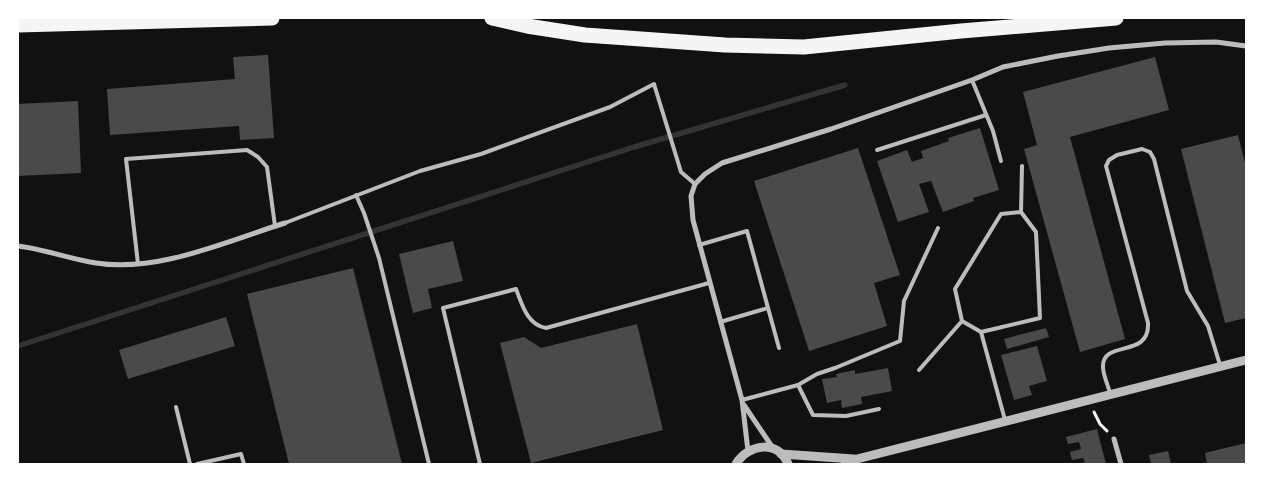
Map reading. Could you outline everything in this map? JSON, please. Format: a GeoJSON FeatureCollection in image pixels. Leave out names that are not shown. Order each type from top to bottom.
{"type":"FeatureCollection","features":[{"type":"Feature","properties":{"kind":"highway"},"geometry":{"type":"LineString","coordinates":[[18,25],[272,18]]}},
{"type":"Feature","properties":{"kind":"highway"},"geometry":{"type":"LineString","coordinates":[[492,18],[527,26],[585,35],[725,46],[804,47],[1116,18]]}},
{"type":"Feature","properties":{"kind":"street"},"geometry":{"type":"LineString","coordinates":[[748,451],[742,402],[693,220],[690,196],[695,184],[705,174],[722,163],[831,129],[972,80],[1003,67],[1109,48],[1166,43],[1216,42],[1246,46]]}},
{"type":"Feature","properties":{"kind":"street"},"geometry":{"type":"LineString","coordinates":[[18,246],[37,248],[97,263],[138,264],[177,258],[285,223]]}},
{"type":"Feature","properties":{"kind":"street"},"geometry":{"type":"LineString","coordinates":[[845,464],[857,459],[1246,360]]}},
{"type":"Feature","properties":{"kind":"street"},"geometry":{"type":"LineString","coordinates":[[742,402],[777,452],[788,464]]}},
{"type":"Feature","properties":{"kind":"street"},"geometry":{"type":"LineString","coordinates":[[1114,439],[1121,464]]}},
{"type":"Feature","properties":{"kind":"street"},"geometry":{"type":"LineString","coordinates":[[736,464],[748,451],[765,447],[777,452],[857,459]]}},
{"type":"Feature","properties":{"kind":"lane"},"geometry":{"type":"LineString","coordinates":[[972,80],[994,131],[1001,161]]}},
{"type":"Feature","properties":{"kind":"lane"},"geometry":{"type":"LineString","coordinates":[[285,223],[420,171],[481,154],[610,107],[654,84],[678,166],[681,172],[695,184]]}},
{"type":"Feature","properties":{"kind":"lane"},"geometry":{"type":"LineString","coordinates":[[877,150],[986,115]]}},
{"type":"Feature","properties":{"kind":"lane"},"geometry":{"type":"LineString","coordinates":[[1110,394],[1103,368],[1105,358],[1112,352],[1141,343],[1148,332],[1148,324],[1106,166],[1108,160],[1116,155],[1142,149],[1150,152],[1154,159],[1187,291],[1208,326],[1220,367]]}},
{"type":"Feature","properties":{"kind":"lane"},"geometry":{"type":"LineString","coordinates":[[138,264],[126,159],[247,150],[258,157],[267,167],[275,226]]}},
{"type":"Feature","properties":{"kind":"lane"},"geometry":{"type":"LineString","coordinates":[[1021,212],[1001,214],[955,290],[962,321],[982,332],[1040,318],[1036,232],[1021,212],[1022,166]]}},
{"type":"Feature","properties":{"kind":"lane"},"geometry":{"type":"LineString","coordinates":[[356,195],[364,212],[379,258],[429,464]]}},
{"type":"Feature","properties":{"kind":"lane"},"geometry":{"type":"LineString","coordinates":[[742,402],[798,385],[816,374],[900,341],[904,301],[938,228]]}},
{"type":"Feature","properties":{"kind":"lane"},"geometry":{"type":"LineString","coordinates":[[699,245],[747,231],[779,348]]}},
{"type":"Feature","properties":{"kind":"lane"},"geometry":{"type":"LineString","coordinates":[[480,464],[442,308],[516,289],[531,321],[538,327],[546,328],[709,283]]}},
{"type":"Feature","properties":{"kind":"lane"},"geometry":{"type":"LineString","coordinates":[[720,322],[768,308]]}},
{"type":"Feature","properties":{"kind":"lane"},"geometry":{"type":"LineString","coordinates":[[919,370],[962,321]]}},
{"type":"Feature","properties":{"kind":"lane"},"geometry":{"type":"LineString","coordinates":[[982,332],[1006,422]]}},
{"type":"Feature","properties":{"kind":"lane"},"geometry":{"type":"LineString","coordinates":[[798,385],[813,415],[846,416],[879,409]]}},
{"type":"Feature","properties":{"kind":"lane"},"geometry":{"type":"LineString","coordinates":[[176,407],[190,464]]}},
{"type":"Feature","properties":{"kind":"lane"},"geometry":{"type":"LineString","coordinates":[[197,464],[241,454],[244,464]]}},
{"type":"Feature","properties":{"kind":"path"},"geometry":{"type":"LineString","coordinates":[[1088,400],[1100,424],[1114,439]]}},
{"type":"Feature","properties":{"kind":"building"},"geometry":{"type":"Polygon","coordinates":[[[268,55],[274,138],[240,140],[239,126],[110,135],[107,89],[235,79],[233,57],[268,55]]]}},
{"type":"Feature","properties":{"kind":"building"},"geometry":{"type":"Polygon","coordinates":[[[1155,57],[1169,110],[1070,137],[1125,339],[1080,352],[1024,149],[1037,145],[1023,92],[1155,57]]]}},
{"type":"Feature","properties":{"kind":"building"},"geometry":{"type":"Polygon","coordinates":[[[78,101],[81,173],[18,176],[18,104],[78,101]]]}},
{"type":"Feature","properties":{"kind":"building"},"geometry":{"type":"Polygon","coordinates":[[[980,128],[999,190],[973,198],[974,201],[943,212],[931,181],[919,184],[929,212],[898,222],[877,161],[907,150],[912,162],[923,158],[921,151],[949,141],[948,138],[980,128]]]}},
{"type":"Feature","properties":{"kind":"building"},"geometry":{"type":"Polygon","coordinates":[[[1238,135],[1246,167],[1246,318],[1225,323],[1181,149],[1238,135]]]}},
{"type":"Feature","properties":{"kind":"building"},"geometry":{"type":"Polygon","coordinates":[[[858,148],[900,275],[874,283],[887,326],[809,351],[754,181],[858,148]]]}},
{"type":"Feature","properties":{"kind":"building"},"geometry":{"type":"Polygon","coordinates":[[[453,241],[463,281],[428,289],[432,308],[413,313],[399,254],[453,241]]]}},
{"type":"Feature","properties":{"kind":"building"},"geometry":{"type":"Polygon","coordinates":[[[353,268],[402,464],[289,464],[247,294],[353,268]]]}},
{"type":"Feature","properties":{"kind":"building"},"geometry":{"type":"Polygon","coordinates":[[[226,317],[235,346],[128,379],[119,350],[226,317]]]}},
{"type":"Feature","properties":{"kind":"building"},"geometry":{"type":"Polygon","coordinates":[[[637,324],[663,430],[531,463],[500,343],[524,337],[541,348],[637,324]]]}},
{"type":"Feature","properties":{"kind":"building"},"geometry":{"type":"Polygon","coordinates":[[[1046,328],[1049,337],[1007,349],[1004,339],[1046,328]]]}},
{"type":"Feature","properties":{"kind":"building"},"geometry":{"type":"Polygon","coordinates":[[[1037,346],[1047,381],[1029,386],[1032,395],[1014,400],[1001,355],[1037,346]]]}},
{"type":"Feature","properties":{"kind":"building"},"geometry":{"type":"Polygon","coordinates":[[[888,368],[892,391],[861,397],[862,404],[842,408],[841,400],[827,403],[822,379],[837,377],[836,374],[855,370],[855,374],[888,368]]]}},
{"type":"Feature","properties":{"kind":"building"},"geometry":{"type":"Polygon","coordinates":[[[1097,429],[1106,464],[1076,464],[1085,462],[1083,458],[1072,460],[1070,452],[1081,449],[1079,442],[1068,444],[1066,437],[1097,429]]]}},
{"type":"Feature","properties":{"kind":"building"},"geometry":{"type":"Polygon","coordinates":[[[1246,443],[1246,464],[1207,464],[1205,453],[1246,443]]]}},
{"type":"Feature","properties":{"kind":"building"},"geometry":{"type":"Polygon","coordinates":[[[1168,451],[1171,464],[1151,464],[1149,455],[1168,451]]]}},
{"type":"Feature","properties":{"kind":"waterway"},"geometry":{"type":"LineString","coordinates":[[18,346],[634,147],[845,85]]}}]}
